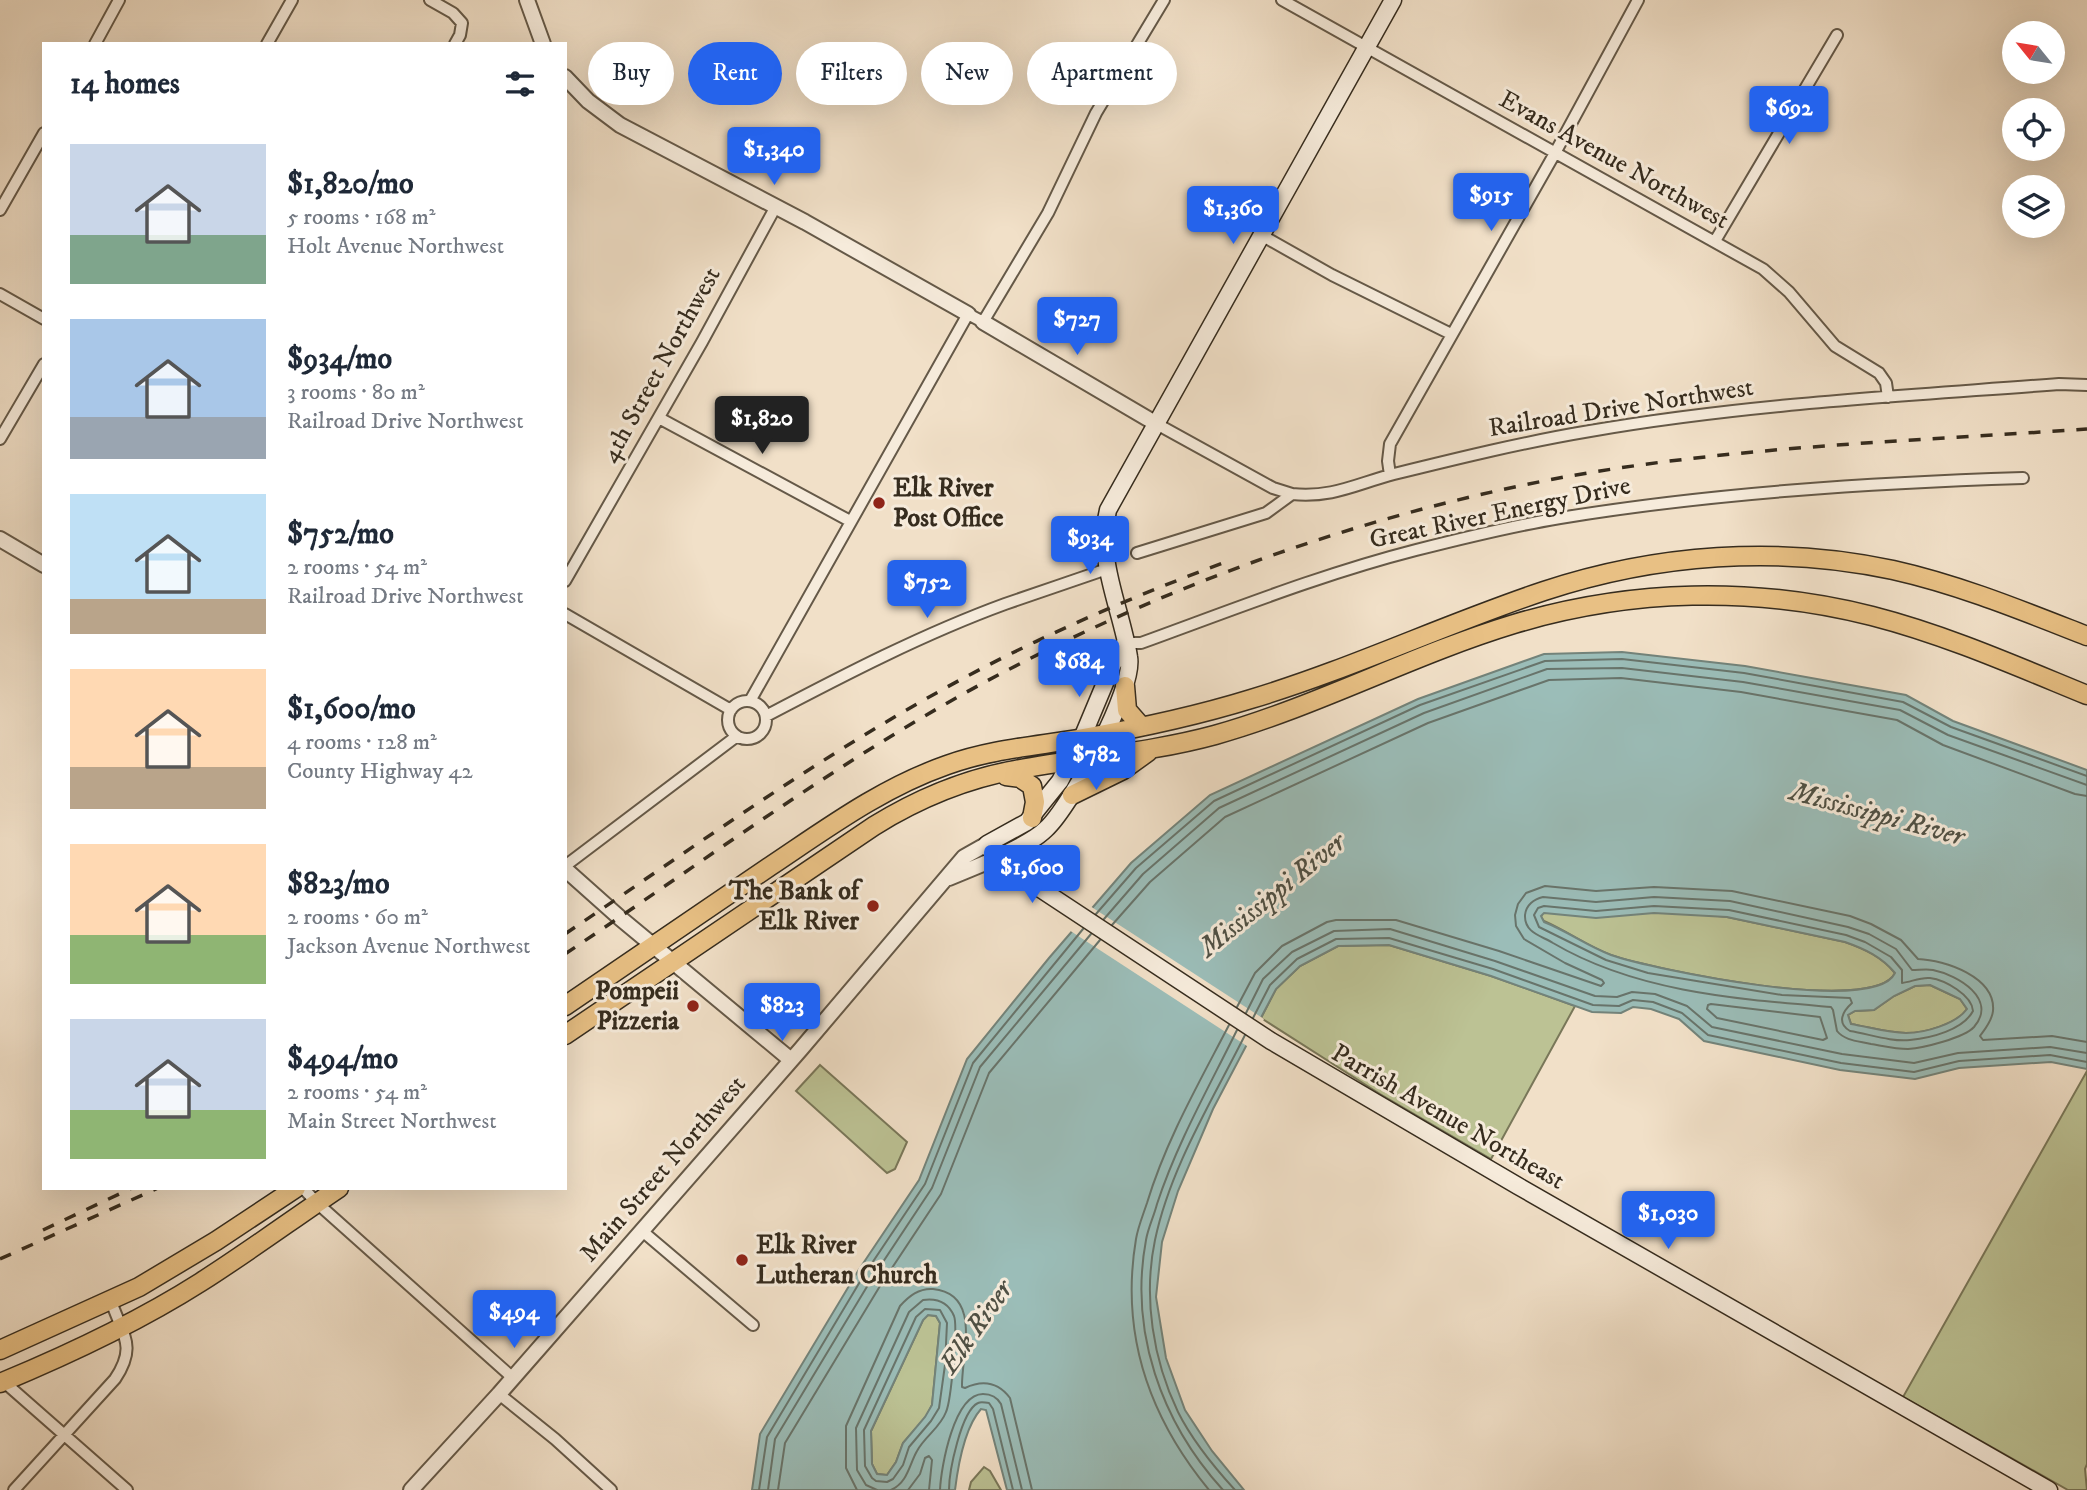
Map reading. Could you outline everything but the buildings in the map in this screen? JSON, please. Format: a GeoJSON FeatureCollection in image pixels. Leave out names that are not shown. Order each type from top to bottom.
{"type":"FeatureCollection","features":[{"type":"Feature","properties":{"kind":"highway"},"geometry":{"type":"LineString","coordinates":[[567,1005],[859,807],[899,785],[941,767],[988,753],[1104,734],[1213,710],[1300,683],[1516,601],[1574,582],[1632,568],[1698,559],[1786,556],[1892,570],[1966,591],[2087,636]]}},
{"type":"Feature","properties":{"kind":"highway"},"geometry":{"type":"LineString","coordinates":[[567,1034],[887,818],[953,788],[992,775],[1151,750],[1250,724],[1512,625],[1599,604],[1661,597],[1769,598],[1847,611],[1941,637],[2087,695]]}},
{"type":"Feature","properties":{"kind":"highway"},"geometry":{"type":"LineString","coordinates":[[1125,686],[1126,710],[1141,726]]}},
{"type":"Feature","properties":{"kind":"highway"},"geometry":{"type":"LineString","coordinates":[[1072,794],[1123,770],[1151,750]]}},
{"type":"Feature","properties":{"kind":"highway"},"geometry":{"type":"LineString","coordinates":[[992,775],[1027,780],[1035,793],[1032,818]]}},
{"type":"Feature","properties":{"kind":"highway"},"geometry":{"type":"LineString","coordinates":[[0,1350],[111,1301],[198,1252],[293,1190]]}},
{"type":"Feature","properties":{"kind":"highway"},"geometry":{"type":"LineString","coordinates":[[2,1382],[120,1329],[201,1282],[336,1190]]}},
{"type":"Feature","properties":{"kind":"main road","name":"Main Street Northwest"},"geometry":{"type":"LineString","coordinates":[[995,859],[1046,830],[1072,794],[1104,734],[1130,668],[1122,623],[1107,569],[1103,534],[1108,510],[1154,423],[1393,0]]}},
{"type":"Feature","properties":{"kind":"main road","name":"Main Street Northwest"},"geometry":{"type":"LineString","coordinates":[[987,844],[1032,818],[1060,781],[1125,643]]}},
{"type":"Feature","properties":{"kind":"main road"},"geometry":{"type":"LineString","coordinates":[[1023,877],[1022,856],[1028,842]]}},
{"type":"Feature","properties":{"kind":"main road"},"geometry":{"type":"LineString","coordinates":[[987,844],[995,859]]}},
{"type":"Feature","properties":{"kind":"main road","name":"Parrish Avenue Northeast"},"geometry":{"type":"LineString","coordinates":[[995,859],[1271,1041],[1518,1186],[2049,1490]]}},
{"type":"Feature","properties":{"kind":"street"},"geometry":{"type":"LineString","coordinates":[[95,42],[119,0]]}},
{"type":"Feature","properties":{"kind":"street"},"geometry":{"type":"LineString","coordinates":[[268,42],[292,0]]}},
{"type":"Feature","properties":{"kind":"street"},"geometry":{"type":"LineString","coordinates":[[430,0],[453,13],[462,23],[456,42]]}},
{"type":"Feature","properties":{"kind":"street"},"geometry":{"type":"LineString","coordinates":[[527,0],[543,42]]}},
{"type":"Feature","properties":{"kind":"street"},"geometry":{"type":"LineString","coordinates":[[983,322],[1048,213],[1096,113],[1164,0]]}},
{"type":"Feature","properties":{"kind":"street","name":"Evans Avenue Northwest"},"geometry":{"type":"LineString","coordinates":[[1282,0],[1763,269],[1779,282],[1835,346],[1879,373],[1886,383],[1888,397]]}},
{"type":"Feature","properties":{"kind":"street"},"geometry":{"type":"LineString","coordinates":[[1390,475],[1390,444],[1555,153],[1638,0]]}},
{"type":"Feature","properties":{"kind":"street"},"geometry":{"type":"LineString","coordinates":[[1715,241],[1837,35]]}},
{"type":"Feature","properties":{"kind":"street"},"geometry":{"type":"LineString","coordinates":[[567,78],[589,101],[620,125],[805,222],[968,313],[1154,423],[1273,488],[1292,494]]}},
{"type":"Feature","properties":{"kind":"street"},"geometry":{"type":"LineString","coordinates":[[0,210],[42,136]]}},
{"type":"Feature","properties":{"kind":"street","name":"4th Street Northwest"},"geometry":{"type":"LineString","coordinates":[[567,578],[775,208]]}},
{"type":"Feature","properties":{"kind":"street"},"geometry":{"type":"LineString","coordinates":[[1261,236],[1332,275],[1451,334]]}},
{"type":"Feature","properties":{"kind":"street"},"geometry":{"type":"LineString","coordinates":[[0,294],[42,318]]}},
{"type":"Feature","properties":{"kind":"street"},"geometry":{"type":"LineString","coordinates":[[750,701],[968,313]]}},
{"type":"Feature","properties":{"kind":"street"},"geometry":{"type":"LineString","coordinates":[[0,439],[42,367]]}},
{"type":"Feature","properties":{"kind":"street","name":"Railroad Drive Northwest"},"geometry":{"type":"LineString","coordinates":[[1292,494],[1333,494],[1390,475],[1592,430],[1810,403],[2059,384],[2087,385]]}},
{"type":"Feature","properties":{"kind":"street"},"geometry":{"type":"LineString","coordinates":[[659,418],[850,521]]}},
{"type":"Feature","properties":{"kind":"street","name":"Great River Energy Drive"},"geometry":{"type":"LineString","coordinates":[[1125,643],[1140,643],[1370,562],[1557,519],[1703,499],[1926,482],[2024,478]]}},
{"type":"Feature","properties":{"kind":"street"},"geometry":{"type":"LineString","coordinates":[[1137,553],[1266,513],[1292,494]]}},
{"type":"Feature","properties":{"kind":"street"},"geometry":{"type":"LineString","coordinates":[[0,540],[42,564]]}},
{"type":"Feature","properties":{"kind":"street"},"geometry":{"type":"LineString","coordinates":[[766,716],[852,671],[953,626],[1006,604],[1107,569]]}},
{"type":"Feature","properties":{"kind":"street"},"geometry":{"type":"LineString","coordinates":[[567,615],[731,710]]}},
{"type":"Feature","properties":{"kind":"street"},"geometry":{"type":"LineString","coordinates":[[750,701],[763,709],[766,725],[762,733],[745,739],[737,736],[729,724],[731,710],[736,704],[750,701]]}},
{"type":"Feature","properties":{"kind":"street"},"geometry":{"type":"LineString","coordinates":[[567,865],[608,831],[737,736]]}},
{"type":"Feature","properties":{"kind":"street","name":"Main Street Northwest"},"geometry":{"type":"LineString","coordinates":[[411,1490],[499,1394],[791,1060],[964,857],[987,844]]}},
{"type":"Feature","properties":{"kind":"street","name":"Main Street Northwest"},"geometry":{"type":"LineString","coordinates":[[948,878],[995,859]]}},
{"type":"Feature","properties":{"kind":"street"},"geometry":{"type":"LineString","coordinates":[[567,869],[791,1060]]}},
{"type":"Feature","properties":{"kind":"street"},"geometry":{"type":"LineString","coordinates":[[305,1190],[513,1378]]}},
{"type":"Feature","properties":{"kind":"street"},"geometry":{"type":"LineString","coordinates":[[642,1230],[753,1325]]}},
{"type":"Feature","properties":{"kind":"street"},"geometry":{"type":"LineString","coordinates":[[14,1490],[115,1379],[125,1364],[128,1348],[111,1301]]}},
{"type":"Feature","properties":{"kind":"street"},"geometry":{"type":"LineString","coordinates":[[2,1382],[127,1490]]}},
{"type":"Feature","properties":{"kind":"street"},"geometry":{"type":"LineString","coordinates":[[499,1394],[555,1439],[611,1490]]}},
{"type":"Feature","properties":{"kind":"green space"},"geometry":{"type":"Polygon","coordinates":[[[1543,912],[1690,913],[1727,917],[1845,942],[1873,954],[1895,973],[1878,985],[1848,990],[1807,990],[1713,978],[1611,955],[1544,921],[1541,917],[1543,912]]]}},
{"type":"Feature","properties":{"kind":"green space"},"geometry":{"type":"Polygon","coordinates":[[[1389,945],[1491,976],[1575,1006],[1491,1159],[1380,1094],[1261,1018],[1276,989],[1300,966],[1338,946],[1389,945]]]}},
{"type":"Feature","properties":{"kind":"green space"},"geometry":{"type":"Polygon","coordinates":[[[1930,985],[1960,999],[1967,1009],[1948,1023],[1914,1033],[1892,1032],[1851,1024],[1848,1015],[1855,1011],[1874,1010],[1915,986],[1930,985]]]}},
{"type":"Feature","properties":{"kind":"green space"},"geometry":{"type":"Polygon","coordinates":[[[820,1065],[907,1142],[895,1169],[887,1173],[796,1091],[820,1065]]]}},
{"type":"Feature","properties":{"kind":"green space"},"geometry":{"type":"Polygon","coordinates":[[[2087,1071],[2087,1490],[2068,1490],[1903,1397],[2087,1071]]]}},
{"type":"Feature","properties":{"kind":"green space"},"geometry":{"type":"Polygon","coordinates":[[[928,1315],[936,1316],[940,1323],[932,1405],[926,1417],[903,1443],[896,1462],[887,1475],[877,1474],[872,1464],[871,1431],[923,1320],[928,1315]]]}},
{"type":"Feature","properties":{"kind":"green space"},"geometry":{"type":"Polygon","coordinates":[[[984,1467],[990,1471],[1001,1490],[969,1490],[971,1482],[984,1467]]]}},
{"type":"Feature","properties":{"kind":"water"},"geometry":{"type":"Polygon","coordinates":[[[1622,652],[1745,666],[1906,695],[1953,721],[2087,770],[2087,1069],[2051,1062],[1959,1068],[1915,1079],[1840,1070],[1704,1041],[1679,1019],[1651,1009],[1633,1007],[1621,1013],[1592,1012],[1491,976],[1389,945],[1338,946],[1300,966],[1276,989],[1213,1109],[1178,1191],[1162,1242],[1156,1297],[1166,1358],[1185,1410],[1212,1451],[1244,1490],[1007,1490],[986,1410],[981,1409],[966,1437],[955,1490],[752,1490],[760,1434],[858,1271],[919,1180],[967,1059],[1131,863],[1210,795],[1418,699],[1544,654],[1622,652]],[[1544,913],[1541,916],[1544,922],[1611,955],[1713,978],[1807,990],[1848,990],[1879,985],[1895,973],[1873,954],[1845,942],[1727,917],[1654,913],[1596,918],[1544,913]],[[1930,985],[1915,986],[1874,1010],[1855,1011],[1848,1015],[1851,1024],[1892,1032],[1914,1033],[1948,1023],[1967,1009],[1960,999],[1930,985]],[[928,1315],[923,1320],[871,1431],[872,1464],[877,1474],[887,1475],[896,1462],[903,1443],[932,1405],[940,1323],[936,1316],[928,1315]]]}},
{"type":"Feature","properties":{"kind":"pier"},"geometry":{"type":"Polygon","coordinates":[[[1090,906],[1264,1019],[1250,1048],[1069,930],[1090,906]]]}},
{"type":"Feature","properties":{"kind":"railway"},"geometry":{"type":"LineString","coordinates":[[567,953],[834,772],[945,704],[1069,639],[1208,579],[1278,553],[1423,509],[1496,491],[1634,466],[1763,451],[2087,429]]}},
{"type":"Feature","properties":{"kind":"railway"},"geometry":{"type":"LineString","coordinates":[[567,933],[797,778],[940,691],[1083,620],[1231,560]]}},
{"type":"Feature","properties":{"kind":"railway"},"geometry":{"type":"LineString","coordinates":[[43,1230],[128,1190]]}},
{"type":"Feature","properties":{"kind":"railway"},"geometry":{"type":"LineString","coordinates":[[0,1259],[154,1190]]}},
{"type":"Feature","properties":{"kind":"place","name":"Elk River Post Office"},"geometry":{"type":"Point","coordinates":[879,503]}},
{"type":"Feature","properties":{"kind":"place","name":"The Bank of Elk River"},"geometry":{"type":"Point","coordinates":[873,906]}},
{"type":"Feature","properties":{"kind":"place","name":"Pompeii Pizzeria"},"geometry":{"type":"Point","coordinates":[693,1006]}},
{"type":"Feature","properties":{"kind":"place","name":"Elk River Lutheran Church"},"geometry":{"type":"Point","coordinates":[742,1260]}},
{"type":"Feature","properties":{"kind":"water label","name":"Mississippi River"},"geometry":{"type":"Point","coordinates":[1877,814]}},
{"type":"Feature","properties":{"kind":"water label","name":"Mississippi River"},"geometry":{"type":"Point","coordinates":[1272,895]}},
{"type":"Feature","properties":{"kind":"water label","name":"Elk River"},"geometry":{"type":"Point","coordinates":[976,1327]}}]}
